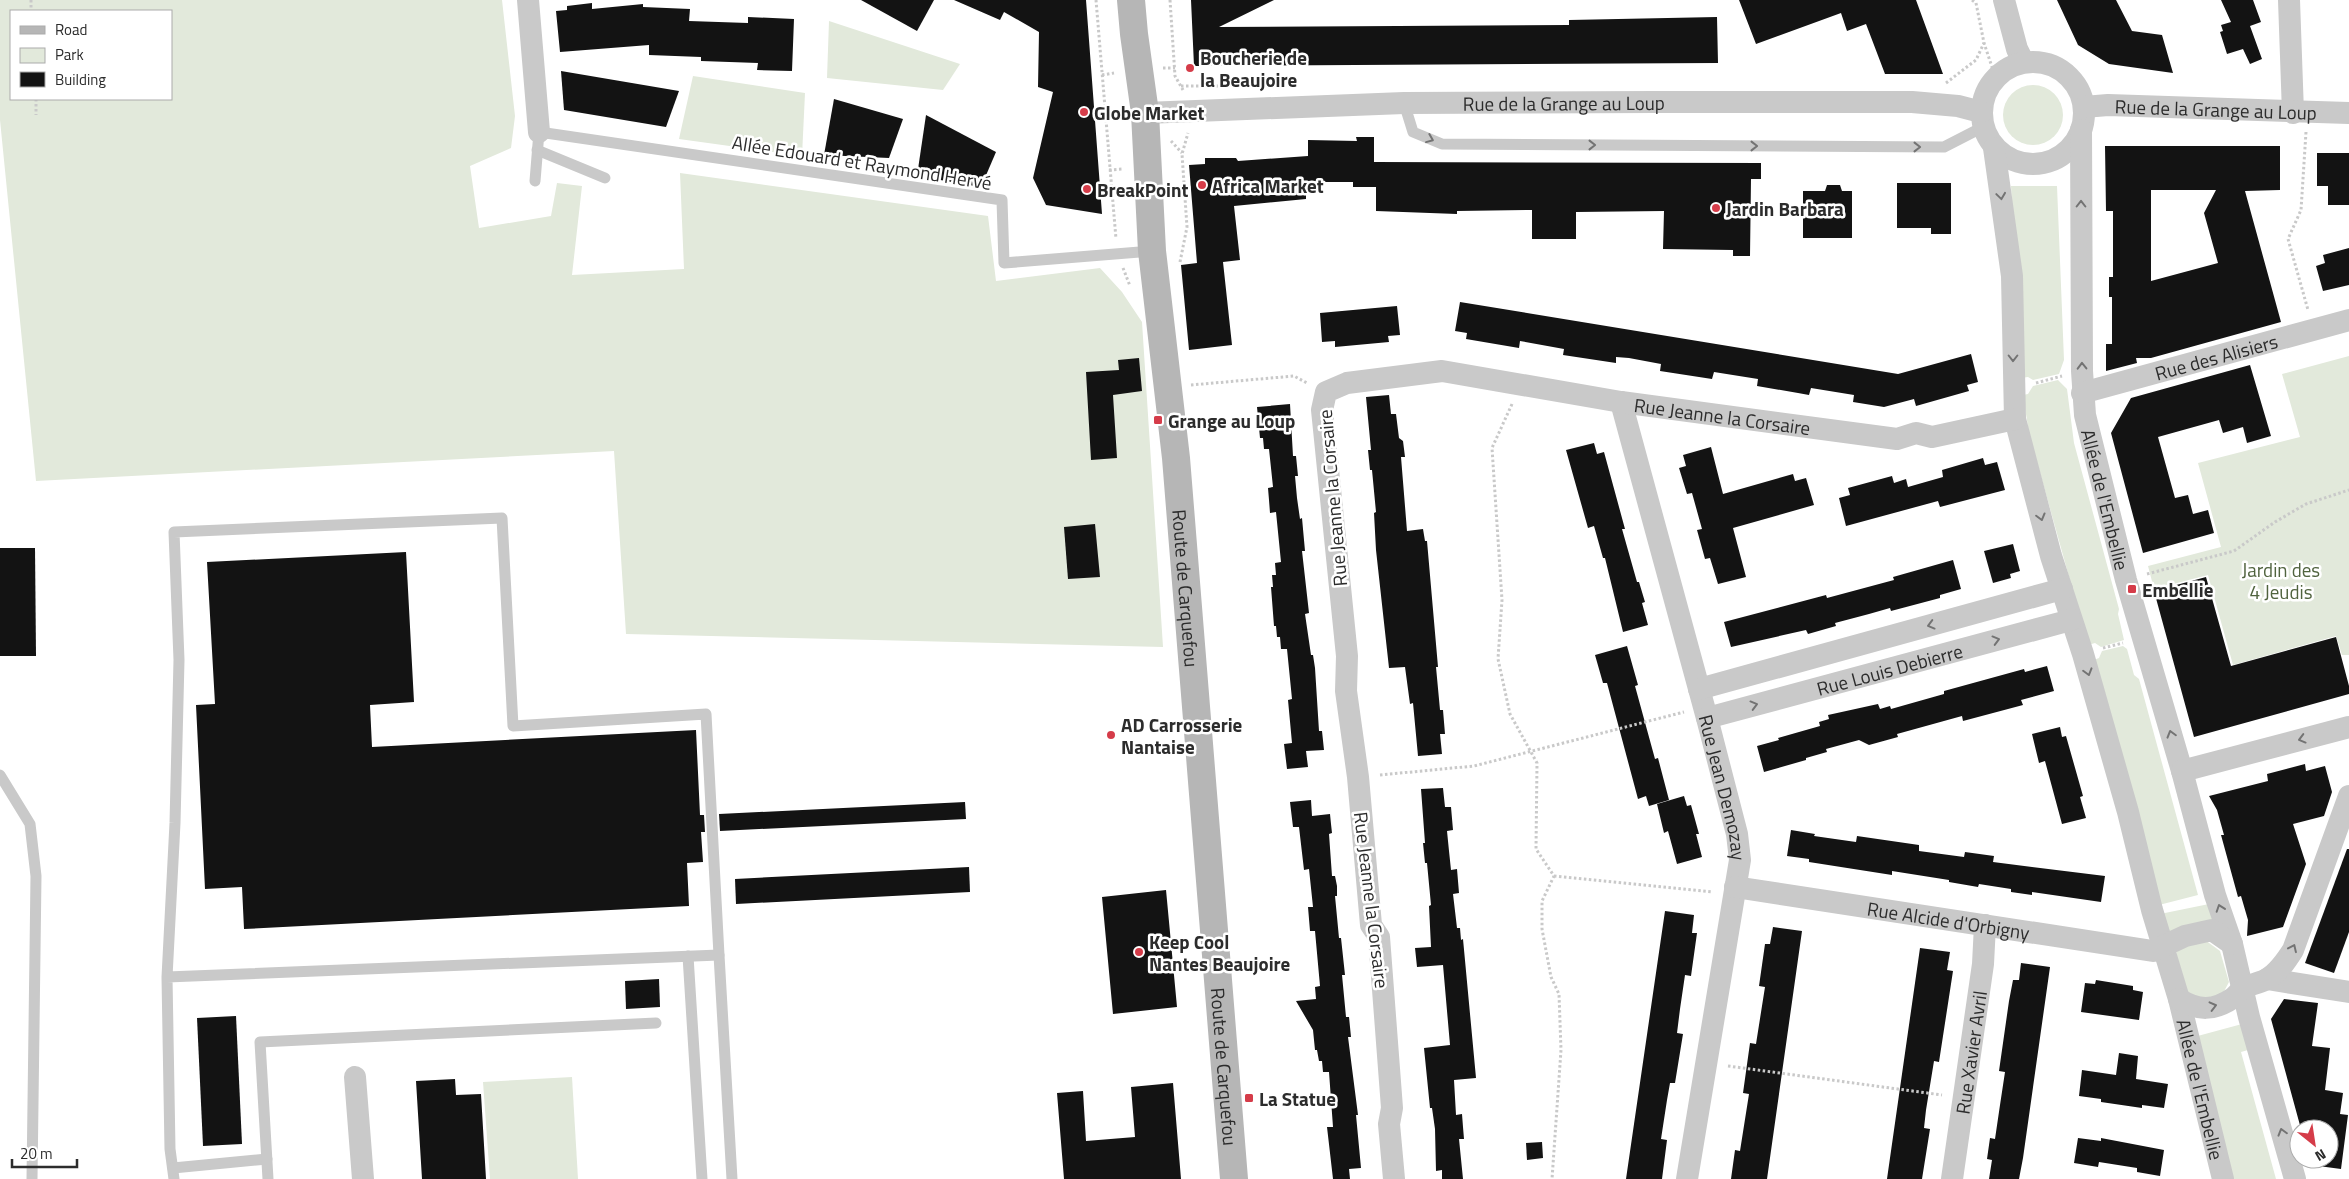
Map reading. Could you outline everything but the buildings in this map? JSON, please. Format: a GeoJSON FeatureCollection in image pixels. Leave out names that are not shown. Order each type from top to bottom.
{"type":"FeatureCollection","features":[{"type":"Feature","properties":{"kind":"main road","name":"Route de Carquefou"},"geometry":{"type":"LineString","coordinates":[[1131,0],[1134,34],[1146,113],[1152,251],[1176,458],[1234,1179]]}},
{"type":"Feature","properties":{"kind":"street"},"geometry":{"type":"LineString","coordinates":[[528,0],[538,141]]}},
{"type":"Feature","properties":{"kind":"street"},"geometry":{"type":"LineString","coordinates":[[2004,0],[2017,49],[2023,61]]}},
{"type":"Feature","properties":{"kind":"street"},"geometry":{"type":"LineString","coordinates":[[2289,0],[2300,113]]}},
{"type":"Feature","properties":{"kind":"street"},"geometry":{"type":"LineString","coordinates":[[2023,61],[2045,63],[2064,72],[2077,87],[2084,107],[2081,130],[2072,146],[2059,158],[2042,164],[2025,164],[2008,159],[1994,148],[1982,119],[1990,84],[2004,70],[2023,61]]}},
{"type":"Feature","properties":{"kind":"street","name":"Rue de la Grange au Loup"},"geometry":{"type":"LineString","coordinates":[[1146,113],[1404,103],[1912,102],[1958,106],[1982,119]]}},
{"type":"Feature","properties":{"kind":"street","name":"Rue de la Grange au Loup"},"geometry":{"type":"LineString","coordinates":[[2084,107],[2108,105],[2349,114]]}},
{"type":"Feature","properties":{"kind":"street","name":"Allée de l'Embellie"},"geometry":{"type":"LineString","coordinates":[[2081,130],[2082,382],[2085,415],[2126,580],[2182,771],[2215,895],[2232,944],[2249,1017],[2295,1179]]}},
{"type":"Feature","properties":{"kind":"street","name":"Allée de l'Embellie"},"geometry":{"type":"LineString","coordinates":[[1994,148],[2012,276],[2015,419],[2062,589],[2083,654],[2128,812],[2162,947],[2179,999],[2224,1179]]}},
{"type":"Feature","properties":{"kind":"street","name":"Rue des Alisiers"},"geometry":{"type":"LineString","coordinates":[[2082,382],[2314,330],[2349,320]]}},
{"type":"Feature","properties":{"kind":"street","name":"Rue Jeanne la Corsaire"},"geometry":{"type":"LineString","coordinates":[[1394,1179],[1389,1124],[1392,1108],[1379,937],[1371,925],[1358,778],[1346,691],[1347,656],[1322,410],[1326,392],[1347,383],[1442,371],[1621,402],[1897,438],[1916,433],[1932,437],[2015,419]]}},
{"type":"Feature","properties":{"kind":"street","name":"Rue Jean Demozay"},"geometry":{"type":"LineString","coordinates":[[1621,402],[1704,704],[1737,834],[1740,860],[1687,1179]]}},
{"type":"Feature","properties":{"kind":"street","name":"Rue Louis Debierre"},"geometry":{"type":"LineString","coordinates":[[1704,704],[2062,589]]}},
{"type":"Feature","properties":{"kind":"street","name":"Rue Louis Debierre"},"geometry":{"type":"LineString","coordinates":[[1704,704],[2071,620]]}},
{"type":"Feature","properties":{"kind":"street"},"geometry":{"type":"LineString","coordinates":[[2182,771],[2349,727]]}},
{"type":"Feature","properties":{"kind":"street"},"geometry":{"type":"LineString","coordinates":[[2243,988],[2268,979],[2282,966],[2293,950],[2347,809]]}},
{"type":"Feature","properties":{"kind":"street","name":"Rue Alcide d'Orbigny"},"geometry":{"type":"LineString","coordinates":[[1735,886],[2153,951],[2162,947]]}},
{"type":"Feature","properties":{"kind":"street","name":"Rue Xavier Avril"},"geometry":{"type":"LineString","coordinates":[[1952,1179],[1962,1098],[1983,964],[1986,925]]}},
{"type":"Feature","properties":{"kind":"street"},"geometry":{"type":"LineString","coordinates":[[2162,947],[2186,936],[2212,930],[2232,944]]}},
{"type":"Feature","properties":{"kind":"street"},"geometry":{"type":"LineString","coordinates":[[2268,979],[2349,992]]}},
{"type":"Feature","properties":{"kind":"street","name":"Allée de l'Embellie"},"geometry":{"type":"LineString","coordinates":[[2179,999],[2192,1008],[2218,1006],[2234,998],[2243,988]]}},
{"type":"Feature","properties":{"kind":"street"},"geometry":{"type":"LineString","coordinates":[[355,1077],[363,1179]]}},
{"type":"Feature","properties":{"kind":"lane"},"geometry":{"type":"LineString","coordinates":[[1404,103],[1413,132],[1442,144],[1944,147],[1982,119]]}},
{"type":"Feature","properties":{"kind":"lane"},"geometry":{"type":"LineString","coordinates":[[535,181],[538,141],[604,178]]}},
{"type":"Feature","properties":{"kind":"lane","name":"Allée Edouard et Raymond Hervé"},"geometry":{"type":"LineString","coordinates":[[538,141],[1002,200],[1004,263],[1152,251]]}},
{"type":"Feature","properties":{"kind":"lane"},"geometry":{"type":"LineString","coordinates":[[267,1159],[173,1174],[170,1149],[167,977],[175,823],[179,660],[174,532],[502,518],[513,726],[706,714],[732,1179]]}},
{"type":"Feature","properties":{"kind":"lane"},"geometry":{"type":"LineString","coordinates":[[0,775],[30,824],[36,876],[32,1179]]}},
{"type":"Feature","properties":{"kind":"lane"},"geometry":{"type":"LineString","coordinates":[[167,977],[719,955]]}},
{"type":"Feature","properties":{"kind":"lane"},"geometry":{"type":"LineString","coordinates":[[688,956],[702,1179]]}},
{"type":"Feature","properties":{"kind":"lane"},"geometry":{"type":"LineString","coordinates":[[268,1179],[260,1042],[656,1023]]}},
{"type":"Feature","properties":{"kind":"path"},"geometry":{"type":"LineString","coordinates":[[1096,0],[1117,253],[1127,276]]}},
{"type":"Feature","properties":{"kind":"path"},"geometry":{"type":"LineString","coordinates":[[1170,0],[1175,76],[1194,110],[1182,154],[1187,227],[1179,270]]}},
{"type":"Feature","properties":{"kind":"path"},"geometry":{"type":"LineString","coordinates":[[1972,0],[1976,4],[1984,42],[1996,79]]}},
{"type":"Feature","properties":{"kind":"path"},"geometry":{"type":"LineString","coordinates":[[1944,84],[1976,60],[1984,42]]}},
{"type":"Feature","properties":{"kind":"path"},"geometry":{"type":"LineString","coordinates":[[36,100],[36,115]]}},
{"type":"Feature","properties":{"kind":"path"},"geometry":{"type":"LineString","coordinates":[[2300,113],[2300,210],[2288,239],[2314,330]]}},
{"type":"Feature","properties":{"kind":"path"},"geometry":{"type":"LineString","coordinates":[[1184,386],[1294,376],[1326,392]]}},
{"type":"Feature","properties":{"kind":"path"},"geometry":{"type":"LineString","coordinates":[[2013,389],[2082,382]]}},
{"type":"Feature","properties":{"kind":"path"},"geometry":{"type":"LineString","coordinates":[[1521,385],[1492,448],[1502,600],[1498,659],[1510,714],[1537,763],[1536,849],[1554,876]]}},
{"type":"Feature","properties":{"kind":"path"},"geometry":{"type":"LineString","coordinates":[[2126,580],[2234,551],[2275,522],[2306,504],[2349,490]]}},
{"type":"Feature","properties":{"kind":"path"},"geometry":{"type":"LineString","coordinates":[[2083,654],[2126,642],[2133,650],[2145,647]]}},
{"type":"Feature","properties":{"kind":"path"},"geometry":{"type":"LineString","coordinates":[[1358,778],[1474,766],[1531,753],[1704,704]]}},
{"type":"Feature","properties":{"kind":"path"},"geometry":{"type":"LineString","coordinates":[[1554,876],[1718,893],[1735,886]]}},
{"type":"Feature","properties":{"kind":"path"},"geometry":{"type":"LineString","coordinates":[[1552,1179],[1561,1050],[1558,994],[1551,977],[1542,929],[1542,901],[1554,876]]}},
{"type":"Feature","properties":{"kind":"path"},"geometry":{"type":"LineString","coordinates":[[1706,1064],[1962,1098]]}},
{"type":"Feature","properties":{"kind":"green space"},"geometry":{"type":"Polygon","coordinates":[[[0,0],[502,0],[515,116],[511,148],[470,166],[479,228],[551,216],[557,183],[582,186],[572,275],[684,269],[680,173],[988,216],[996,281],[1100,268],[1122,292],[1142,322],[1163,647],[626,634],[614,451],[36,481],[0,120],[0,0]]]}},
{"type":"Feature","properties":{"kind":"green space"},"geometry":{"type":"Polygon","coordinates":[[[829,21],[960,64],[943,90],[827,78],[829,21]]]}},
{"type":"Feature","properties":{"kind":"green space"},"geometry":{"type":"Polygon","coordinates":[[[693,76],[805,93],[802,156],[679,139],[693,76]]]}},
{"type":"Feature","properties":{"kind":"green space"},"geometry":{"type":"Polygon","coordinates":[[[2027,85],[2039,85],[2055,93],[2061,103],[2063,115],[2061,127],[2055,137],[2039,145],[2027,145],[2011,137],[2003,121],[2003,109],[2011,93],[2027,85]]]}},
{"type":"Feature","properties":{"kind":"green space"},"geometry":{"type":"Polygon","coordinates":[[[2011,186],[2057,186],[2064,360],[2059,374],[2033,380],[2028,377],[2021,378],[2011,186]]]}},
{"type":"Feature","properties":{"kind":"green space","name":"Jardin des 4 Jeudis"},"geometry":{"type":"Polygon","coordinates":[[[2349,356],[2349,655],[2342,655],[2336,636],[2233,665],[2208,575],[2154,589],[2148,566],[2221,547],[2198,463],[2300,437],[2282,374],[2349,356]]]}},
{"type":"Feature","properties":{"kind":"green space"},"geometry":{"type":"Polygon","coordinates":[[[2058,380],[2067,389],[2074,443],[2119,609],[2118,614],[2124,640],[2101,647],[2095,643],[2088,645],[2029,433],[2023,395],[2028,394],[2033,386],[2058,380]]]}},
{"type":"Feature","properties":{"kind":"green space"},"geometry":{"type":"Polygon","coordinates":[[[2123,646],[2127,649],[2134,675],[2139,679],[2198,895],[2159,905],[2091,661],[2099,658],[2102,651],[2123,646]]]}},
{"type":"Feature","properties":{"kind":"green space"},"geometry":{"type":"Polygon","coordinates":[[[2209,904],[2213,919],[2168,932],[2160,914],[2209,904]]]}},
{"type":"Feature","properties":{"kind":"green space"},"geometry":{"type":"Polygon","coordinates":[[[2205,940],[2220,951],[2229,982],[2221,997],[2191,999],[2174,964],[2177,950],[2205,940]]]}},
{"type":"Feature","properties":{"kind":"green space"},"geometry":{"type":"Polygon","coordinates":[[[2242,1024],[2248,1050],[2241,1052],[2276,1179],[2231,1179],[2194,1037],[2242,1024]]]}},
{"type":"Feature","properties":{"kind":"green space"},"geometry":{"type":"Polygon","coordinates":[[[572,1077],[578,1179],[490,1179],[483,1082],[572,1077]]]}},
{"type":"Feature","properties":{"kind":"place","name":"Boucherie de la Beaujoire"},"geometry":{"type":"Point","coordinates":[1190,68]}},
{"type":"Feature","properties":{"kind":"place","name":"Globe Market"},"geometry":{"type":"Point","coordinates":[1084,112]}},
{"type":"Feature","properties":{"kind":"place","name":"Africa Market"},"geometry":{"type":"Point","coordinates":[1202,185]}},
{"type":"Feature","properties":{"kind":"place","name":"BreakPoint"},"geometry":{"type":"Point","coordinates":[1087,189]}},
{"type":"Feature","properties":{"kind":"place","name":"Jardin Barbara"},"geometry":{"type":"Point","coordinates":[1716,208]}},
{"type":"Feature","properties":{"kind":"place","name":"Grange au Loup"},"geometry":{"type":"Point","coordinates":[1158,420]}},
{"type":"Feature","properties":{"kind":"place","name":"Embellie"},"geometry":{"type":"Point","coordinates":[2132,589]}},
{"type":"Feature","properties":{"kind":"place","name":"AD Carrosserie Nantaise"},"geometry":{"type":"Point","coordinates":[1111,735]}},
{"type":"Feature","properties":{"kind":"place","name":"Keep Cool Nantes Beaujoire"},"geometry":{"type":"Point","coordinates":[1139,952]}},
{"type":"Feature","properties":{"kind":"place","name":"La Statue"},"geometry":{"type":"Point","coordinates":[1249,1098]}}]}
